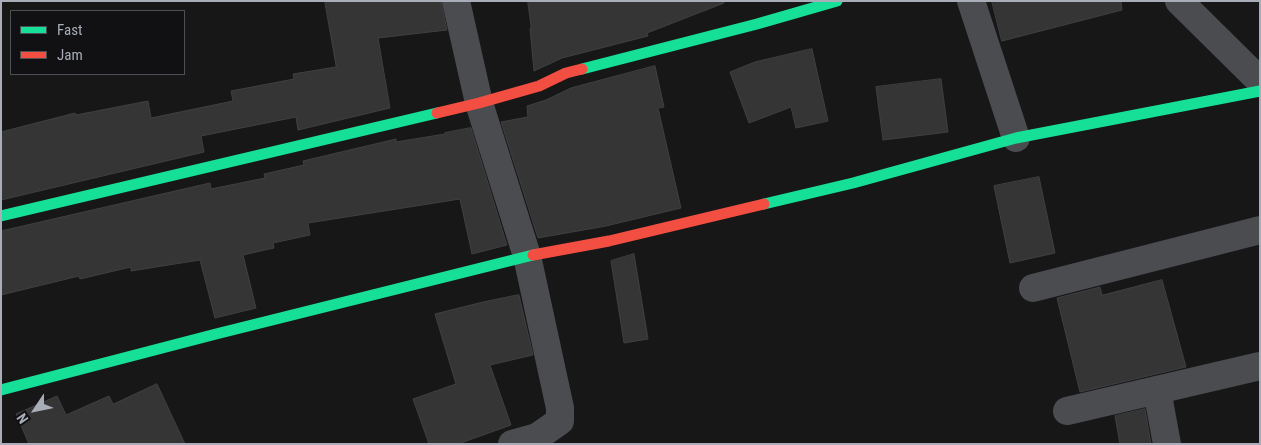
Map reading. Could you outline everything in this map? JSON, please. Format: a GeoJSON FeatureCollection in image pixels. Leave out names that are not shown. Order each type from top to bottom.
{"type":"FeatureCollection","features":[{"type":"Feature","properties":{"kind":"street"},"geometry":{"type":"LineString","coordinates":[[456,1],[479,103],[527,256],[560,408],[560,421],[536,437],[512,444]]}},
{"type":"Feature","properties":{"kind":"street"},"geometry":{"type":"LineString","coordinates":[[1,216],[479,103],[539,86],[566,73],[757,24],[837,1]]}},
{"type":"Feature","properties":{"kind":"street"},"geometry":{"type":"LineString","coordinates":[[971,1],[1016,138]]}},
{"type":"Feature","properties":{"kind":"street"},"geometry":{"type":"LineString","coordinates":[[1180,1],[1260,81]]}},
{"type":"Feature","properties":{"kind":"street"},"geometry":{"type":"LineString","coordinates":[[1,390],[527,256],[609,241],[853,183],[1016,138],[1260,91]]}},
{"type":"Feature","properties":{"kind":"street"},"geometry":{"type":"LineString","coordinates":[[1033,288],[1260,230]]}},
{"type":"Feature","properties":{"kind":"street"},"geometry":{"type":"LineString","coordinates":[[1067,411],[1260,366]]}},
{"type":"Feature","properties":{"kind":"street"},"geometry":{"type":"LineString","coordinates":[[1157,390],[1167,444]]}},
{"type":"Feature","properties":{"kind":"building"},"geometry":{"type":"Polygon","coordinates":[[[325,1],[441,1],[447,30],[378,38],[390,108],[298,130],[296,117],[201,136],[204,152],[1,200],[1,132],[75,113],[76,115],[148,101],[151,118],[233,101],[231,91],[294,79],[293,74],[336,67],[325,1]]]}},
{"type":"Feature","properties":{"kind":"building"},"geometry":{"type":"Polygon","coordinates":[[[528,1],[723,1],[724,3],[647,33],[648,36],[562,58],[534,71],[528,1]]]}},
{"type":"Feature","properties":{"kind":"building"},"geometry":{"type":"Polygon","coordinates":[[[992,1],[1121,1],[1122,10],[1002,41],[992,1]]]}},
{"type":"Feature","properties":{"kind":"building"},"geometry":{"type":"Polygon","coordinates":[[[812,49],[828,121],[796,128],[791,107],[749,123],[730,72],[755,62],[812,49]]]}},
{"type":"Feature","properties":{"kind":"building"},"geometry":{"type":"Polygon","coordinates":[[[655,66],[664,107],[658,108],[681,208],[606,226],[538,238],[501,122],[528,117],[527,106],[546,100],[571,88],[655,66]]]}},
{"type":"Feature","properties":{"kind":"building"},"geometry":{"type":"Polygon","coordinates":[[[941,79],[948,132],[883,140],[876,87],[941,79]]]}},
{"type":"Feature","properties":{"kind":"building"},"geometry":{"type":"Polygon","coordinates":[[[471,128],[507,245],[472,254],[460,199],[308,223],[310,235],[273,243],[274,248],[243,255],[256,308],[215,318],[200,260],[131,271],[131,267],[80,279],[79,276],[1,295],[1,231],[210,183],[211,189],[265,178],[264,174],[304,165],[303,161],[396,139],[396,142],[471,128]]]}},
{"type":"Feature","properties":{"kind":"building"},"geometry":{"type":"Polygon","coordinates":[[[1039,177],[1055,253],[1010,263],[994,186],[1039,177]]]}},
{"type":"Feature","properties":{"kind":"building"},"geometry":{"type":"Polygon","coordinates":[[[634,254],[648,339],[624,343],[611,261],[634,254]]]}},
{"type":"Feature","properties":{"kind":"building"},"geometry":{"type":"Polygon","coordinates":[[[1162,280],[1186,367],[1080,392],[1057,298],[1100,287],[1102,295],[1162,280]]]}},
{"type":"Feature","properties":{"kind":"building"},"geometry":{"type":"Polygon","coordinates":[[[519,295],[533,355],[490,365],[511,425],[458,444],[429,444],[413,399],[456,384],[435,314],[519,295]]]}},
{"type":"Feature","properties":{"kind":"building"},"geometry":{"type":"Polygon","coordinates":[[[157,384],[185,444],[29,444],[16,414],[57,396],[66,415],[109,396],[113,404],[157,384]]]}},
{"type":"Feature","properties":{"kind":"building"},"geometry":{"type":"Polygon","coordinates":[[[1145,409],[1151,444],[1120,444],[1115,416],[1145,409]]]}},
{"type":"Feature","properties":{"kind":"traffic: fast"},"geometry":{"type":"LineString","coordinates":[[582,69],[757,24],[837,1]]}},
{"type":"Feature","properties":{"kind":"traffic: fast"},"geometry":{"type":"LineString","coordinates":[[764,204],[853,183],[1016,138],[1260,91]]}},
{"type":"Feature","properties":{"kind":"traffic: fast"},"geometry":{"type":"LineString","coordinates":[[1,216],[437,113]]}},
{"type":"Feature","properties":{"kind":"traffic: fast"},"geometry":{"type":"LineString","coordinates":[[1,390],[533,255]]}},
{"type":"Feature","properties":{"kind":"traffic: jam"},"geometry":{"type":"LineString","coordinates":[[437,113],[539,86],[566,73],[582,69]]}},
{"type":"Feature","properties":{"kind":"traffic: jam"},"geometry":{"type":"LineString","coordinates":[[533,255],[609,241],[764,204]]}}]}
